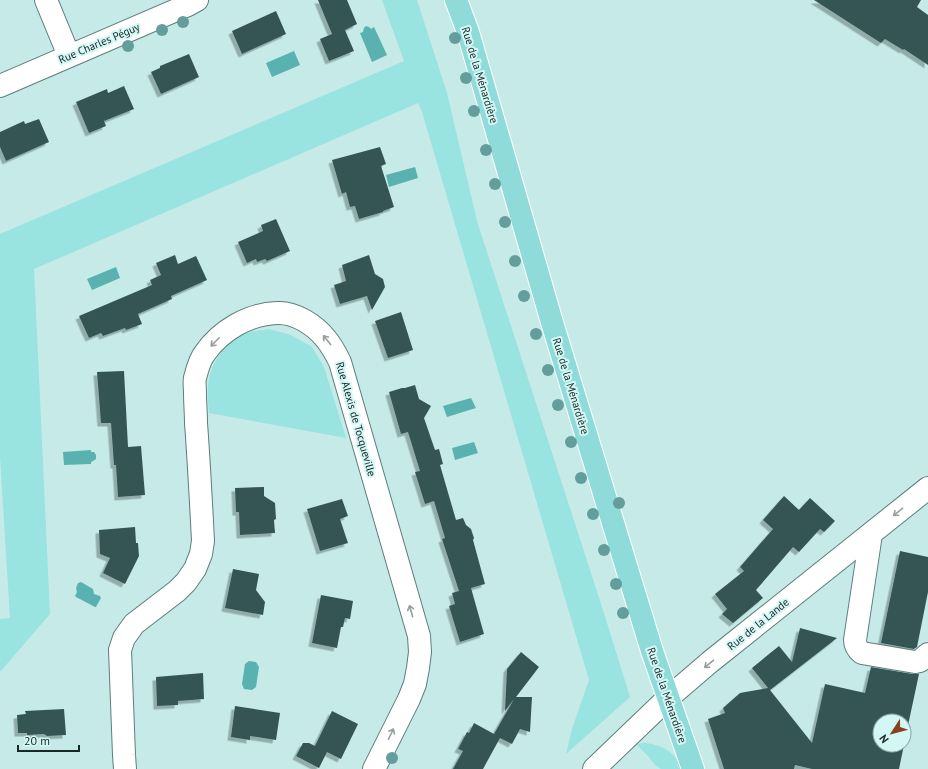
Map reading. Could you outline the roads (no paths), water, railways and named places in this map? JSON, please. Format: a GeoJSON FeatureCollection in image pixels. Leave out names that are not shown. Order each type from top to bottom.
{"type":"FeatureCollection","features":[{"type":"Feature","properties":{"kind":"main road","name":"Rue de la Ménardière"},"geometry":{"type":"LineString","coordinates":[[456,0],[468,32],[562,357],[652,651],[693,769]]}},
{"type":"Feature","properties":{"kind":"street"},"geometry":{"type":"LineString","coordinates":[[46,0],[69,56]]}},
{"type":"Feature","properties":{"kind":"street","name":"Rue Charles Péguy"},"geometry":{"type":"LineString","coordinates":[[0,86],[197,0]]}},
{"type":"Feature","properties":{"kind":"street","name":"Rue Alexis de Tocqueville"},"geometry":{"type":"LineString","coordinates":[[125,769],[120,650],[124,638],[134,624],[177,591],[186,582],[195,569],[201,554],[203,541],[194,379],[205,353],[227,331],[238,323],[251,318],[279,312],[294,315],[316,328],[326,338],[340,362],[418,636],[420,652],[414,684],[409,699],[374,769]]}},
{"type":"Feature","properties":{"kind":"street","name":"Rue de la Lande"},"geometry":{"type":"LineString","coordinates":[[594,769],[668,698],[710,662],[928,488]]}},
{"type":"Feature","properties":{"kind":"street"},"geometry":{"type":"LineString","coordinates":[[871,534],[855,645],[862,653],[915,662],[920,661],[928,654]]}}]}
